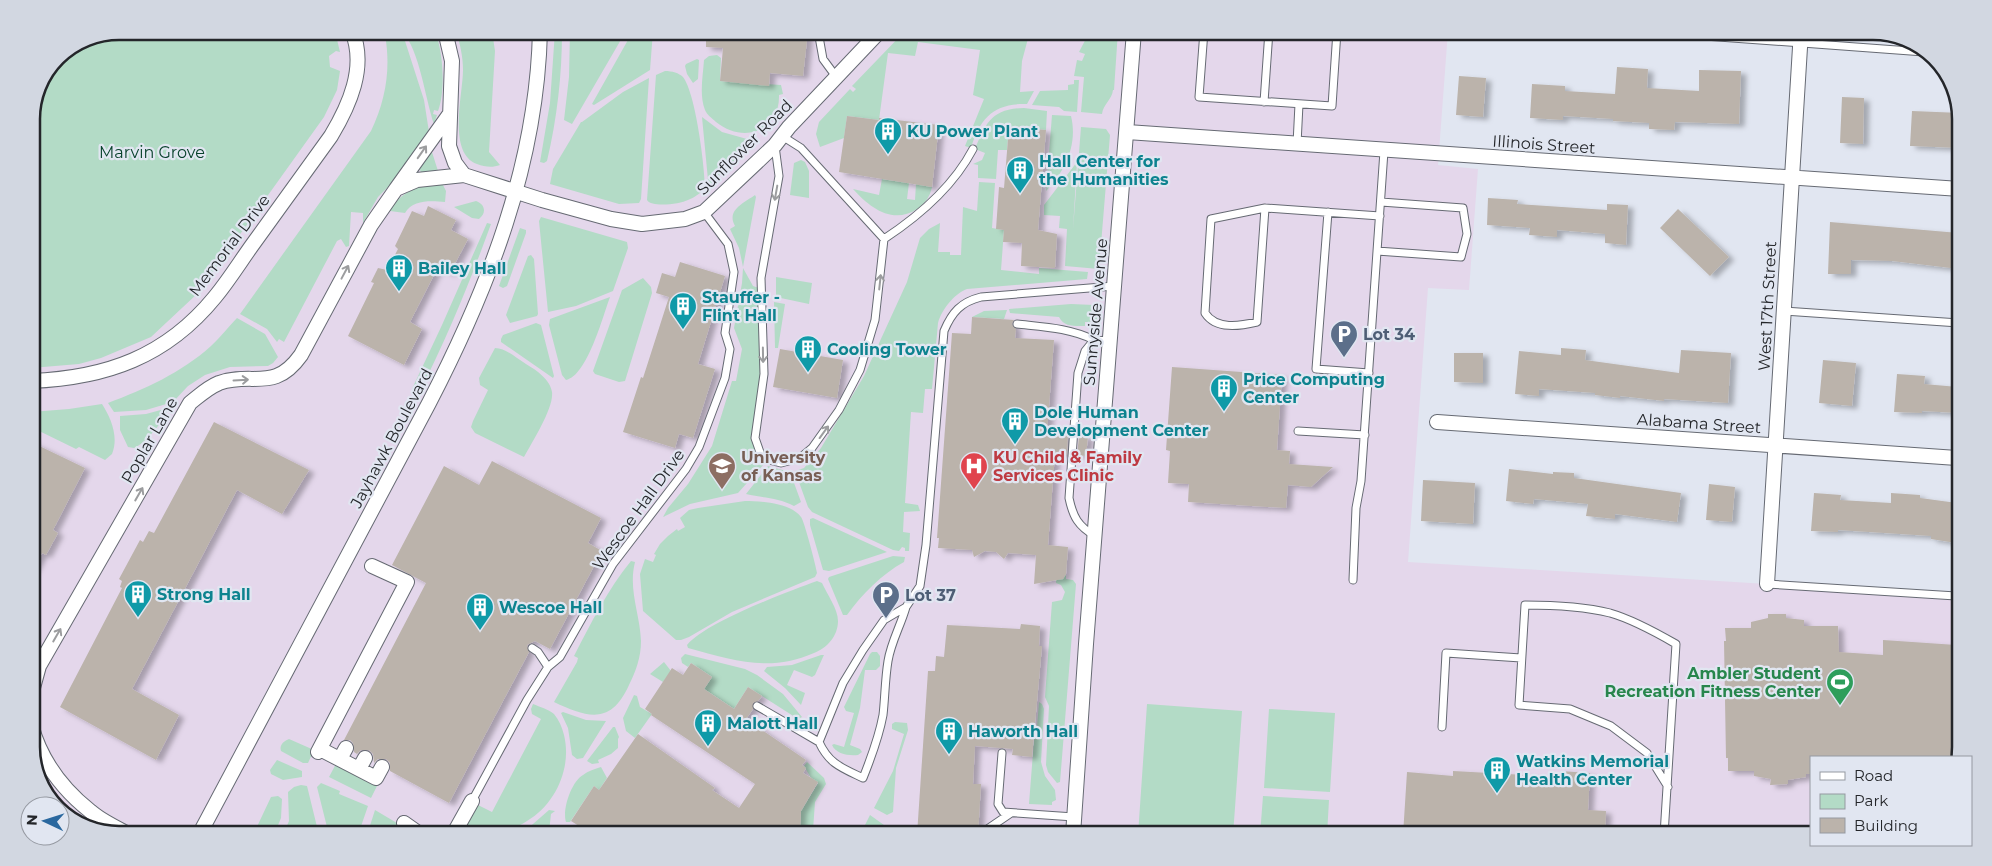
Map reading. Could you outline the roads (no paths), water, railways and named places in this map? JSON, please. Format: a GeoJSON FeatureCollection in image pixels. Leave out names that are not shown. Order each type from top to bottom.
{"type":"FeatureCollection","features":[{"type":"Feature","properties":{"kind":"street","name":"Memorial Drive"},"geometry":{"type":"LineString","coordinates":[[40,380],[89,376],[119,366],[158,348],[193,321],[215,297],[331,136],[344,115],[356,73],[357,54],[354,40]]}},
{"type":"Feature","properties":{"kind":"street"},"geometry":{"type":"LineString","coordinates":[[447,40],[452,61],[449,146],[455,163],[464,175]]}},
{"type":"Feature","properties":{"kind":"street","name":"Jayhawk Boulevard"},"geometry":{"type":"LineString","coordinates":[[204,826],[448,365],[495,255],[524,162],[536,97],[539,40]]}},
{"type":"Feature","properties":{"kind":"street","name":"Sunflower Road"},"geometry":{"type":"LineString","coordinates":[[464,175],[611,219],[642,224],[685,219],[704,212],[778,140],[872,40]]}},
{"type":"Feature","properties":{"kind":"street","name":"Sunnyside Avenue"},"geometry":{"type":"LineString","coordinates":[[1073,826],[1133,40]]}},
{"type":"Feature","properties":{"kind":"street","name":"West 17th Street"},"geometry":{"type":"LineString","coordinates":[[1768,584],[1800,40]]}},
{"type":"Feature","properties":{"kind":"street","name":"Poplar Lane"},"geometry":{"type":"LineString","coordinates":[[40,664],[184,411],[203,392],[220,383],[271,378],[280,375],[295,363],[371,225],[449,115]]}},
{"type":"Feature","properties":{"kind":"street","name":"Illinois Street"},"geometry":{"type":"LineString","coordinates":[[1127,132],[1952,188]]}},
{"type":"Feature","properties":{"kind":"street"},"geometry":{"type":"LineString","coordinates":[[396,189],[417,180],[464,175]]}},
{"type":"Feature","properties":{"kind":"street","name":"Alabama Street"},"geometry":{"type":"LineString","coordinates":[[1438,422],[1952,458]]}},
{"type":"Feature","properties":{"kind":"street"},"geometry":{"type":"LineString","coordinates":[[372,566],[407,582],[357,685],[319,750],[343,753],[362,764],[376,778],[382,767]]}},
{"type":"Feature","properties":{"kind":"street"},"geometry":{"type":"LineString","coordinates":[[40,750],[56,778],[90,812],[113,825]]}},
{"type":"Feature","properties":{"kind":"street"},"geometry":{"type":"LineString","coordinates":[[458,826],[472,801]]}},
{"type":"Feature","properties":{"kind":"lane"},"geometry":{"type":"LineString","coordinates":[[819,40],[822,58],[837,78]]}},
{"type":"Feature","properties":{"kind":"lane"},"geometry":{"type":"LineString","coordinates":[[1203,40],[1199,97],[1332,106],[1336,40]]}},
{"type":"Feature","properties":{"kind":"lane"},"geometry":{"type":"LineString","coordinates":[[1264,102],[1268,40]]}},
{"type":"Feature","properties":{"kind":"lane"},"geometry":{"type":"LineString","coordinates":[[1825,40],[1912,51]]}},
{"type":"Feature","properties":{"kind":"lane"},"geometry":{"type":"LineString","coordinates":[[1297,144],[1299,104]]}},
{"type":"Feature","properties":{"kind":"lane"},"geometry":{"type":"LineString","coordinates":[[778,140],[801,148],[884,239],[875,320],[860,370],[839,410],[812,448],[800,458],[781,462],[762,458],[755,438],[764,374],[761,278],[779,176],[778,140]]}},
{"type":"Feature","properties":{"kind":"lane"},"geometry":{"type":"LineString","coordinates":[[884,239],[910,222],[930,204],[962,167],[973,149]]}},
{"type":"Feature","properties":{"kind":"lane"},"geometry":{"type":"LineString","coordinates":[[1352,580],[1356,508],[1362,481],[1384,150]]}},
{"type":"Feature","properties":{"kind":"lane"},"geometry":{"type":"LineString","coordinates":[[1377,251],[1461,257],[1467,234],[1463,208],[1381,202]]}},
{"type":"Feature","properties":{"kind":"lane"},"geometry":{"type":"LineString","coordinates":[[1265,208],[1257,322],[1242,326],[1218,323],[1208,318],[1205,313],[1212,219],[1265,208],[1380,216]]}},
{"type":"Feature","properties":{"kind":"lane","name":"Wescoe Hall Drive"},"geometry":{"type":"LineString","coordinates":[[472,801],[527,700],[548,667],[560,657],[613,564],[642,529],[699,447],[725,378],[730,349],[725,333],[734,272],[728,244],[704,212]]}},
{"type":"Feature","properties":{"kind":"lane"},"geometry":{"type":"LineString","coordinates":[[1328,212],[1316,369],[1369,373]]}},
{"type":"Feature","properties":{"kind":"lane"},"geometry":{"type":"LineString","coordinates":[[757,706],[819,742],[825,755],[834,764],[863,778],[882,716],[888,661],[893,641],[901,625],[906,606],[920,586],[925,553],[944,330],[950,317],[961,305],[981,297],[1115,286]]}},
{"type":"Feature","properties":{"kind":"lane"},"geometry":{"type":"LineString","coordinates":[[1784,311],[1952,322]]}},
{"type":"Feature","properties":{"kind":"lane"},"geometry":{"type":"LineString","coordinates":[[1017,324],[1056,328],[1082,334],[1094,340],[1110,341]]}},
{"type":"Feature","properties":{"kind":"lane"},"geometry":{"type":"LineString","coordinates":[[1094,340],[1085,351],[1078,373],[1069,498],[1072,511],[1078,523],[1083,529],[1095,536]]}},
{"type":"Feature","properties":{"kind":"lane"},"geometry":{"type":"LineString","coordinates":[[1298,431],[1365,435]]}},
{"type":"Feature","properties":{"kind":"lane"},"geometry":{"type":"LineString","coordinates":[[1768,584],[1952,596]]}},
{"type":"Feature","properties":{"kind":"lane"},"geometry":{"type":"LineString","coordinates":[[1665,826],[1668,787],[1676,644],[1660,634],[1611,613],[1565,606],[1525,605],[1519,706],[1570,709],[1611,726],[1646,752],[1668,787]]}},
{"type":"Feature","properties":{"kind":"lane"},"geometry":{"type":"LineString","coordinates":[[819,742],[843,684],[863,650],[884,620],[906,606]]}},
{"type":"Feature","properties":{"kind":"lane"},"geometry":{"type":"LineString","coordinates":[[532,648],[538,652],[548,667]]}},
{"type":"Feature","properties":{"kind":"lane"},"geometry":{"type":"LineString","coordinates":[[1442,727],[1446,653],[1522,658]]}},
{"type":"Feature","properties":{"kind":"lane"},"geometry":{"type":"LineString","coordinates":[[1002,753],[998,804],[1003,812],[1074,817]]}},
{"type":"Feature","properties":{"kind":"lane"},"geometry":{"type":"LineString","coordinates":[[992,826],[1011,813]]}},
{"type":"Feature","properties":{"kind":"place","name":"KU Power Plant"},"geometry":{"type":"Point","coordinates":[888,155]}},
{"type":"Feature","properties":{"kind":"place","name":"Hall Center for the Humanities"},"geometry":{"type":"Point","coordinates":[1020,194]}},
{"type":"Feature","properties":{"kind":"place","name":"Bailey Hall"},"geometry":{"type":"Point","coordinates":[399,292]}},
{"type":"Feature","properties":{"kind":"place","name":"Stauffer - Flint Hall"},"geometry":{"type":"Point","coordinates":[683,330]}},
{"type":"Feature","properties":{"kind":"place","name":"Lot 34"},"geometry":{"type":"Point","coordinates":[1344,358]}},
{"type":"Feature","properties":{"kind":"place","name":"Cooling Tower"},"geometry":{"type":"Point","coordinates":[808,373]}},
{"type":"Feature","properties":{"kind":"place","name":"Price Computing Center"},"geometry":{"type":"Point","coordinates":[1224,412]}},
{"type":"Feature","properties":{"kind":"place","name":"Dole Human Development Center"},"geometry":{"type":"Point","coordinates":[1015,445]}},
{"type":"Feature","properties":{"kind":"place","name":"University of Kansas"},"geometry":{"type":"Point","coordinates":[722,490]}},
{"type":"Feature","properties":{"kind":"place","name":"KU Child & Family Services Clinic"},"geometry":{"type":"Point","coordinates":[974,490]}},
{"type":"Feature","properties":{"kind":"place","name":"Strong Hall"},"geometry":{"type":"Point","coordinates":[138,618]}},
{"type":"Feature","properties":{"kind":"place","name":"Lot 37"},"geometry":{"type":"Point","coordinates":[886,619]}},
{"type":"Feature","properties":{"kind":"place","name":"Wescoe Hall"},"geometry":{"type":"Point","coordinates":[480,631]}},
{"type":"Feature","properties":{"kind":"place","name":"Ambler Student Recreation Fitness Center"},"geometry":{"type":"Point","coordinates":[1840,706]}},
{"type":"Feature","properties":{"kind":"place","name":"Malott Hall"},"geometry":{"type":"Point","coordinates":[708,747]}},
{"type":"Feature","properties":{"kind":"place","name":"Haworth Hall"},"geometry":{"type":"Point","coordinates":[949,755]}},
{"type":"Feature","properties":{"kind":"place","name":"Watkins Memorial Health Center"},"geometry":{"type":"Point","coordinates":[1497,794]}},
{"type":"Feature","properties":{"kind":"park label","name":"Marvin Grove"},"geometry":{"type":"Point","coordinates":[152,152]}}]}
